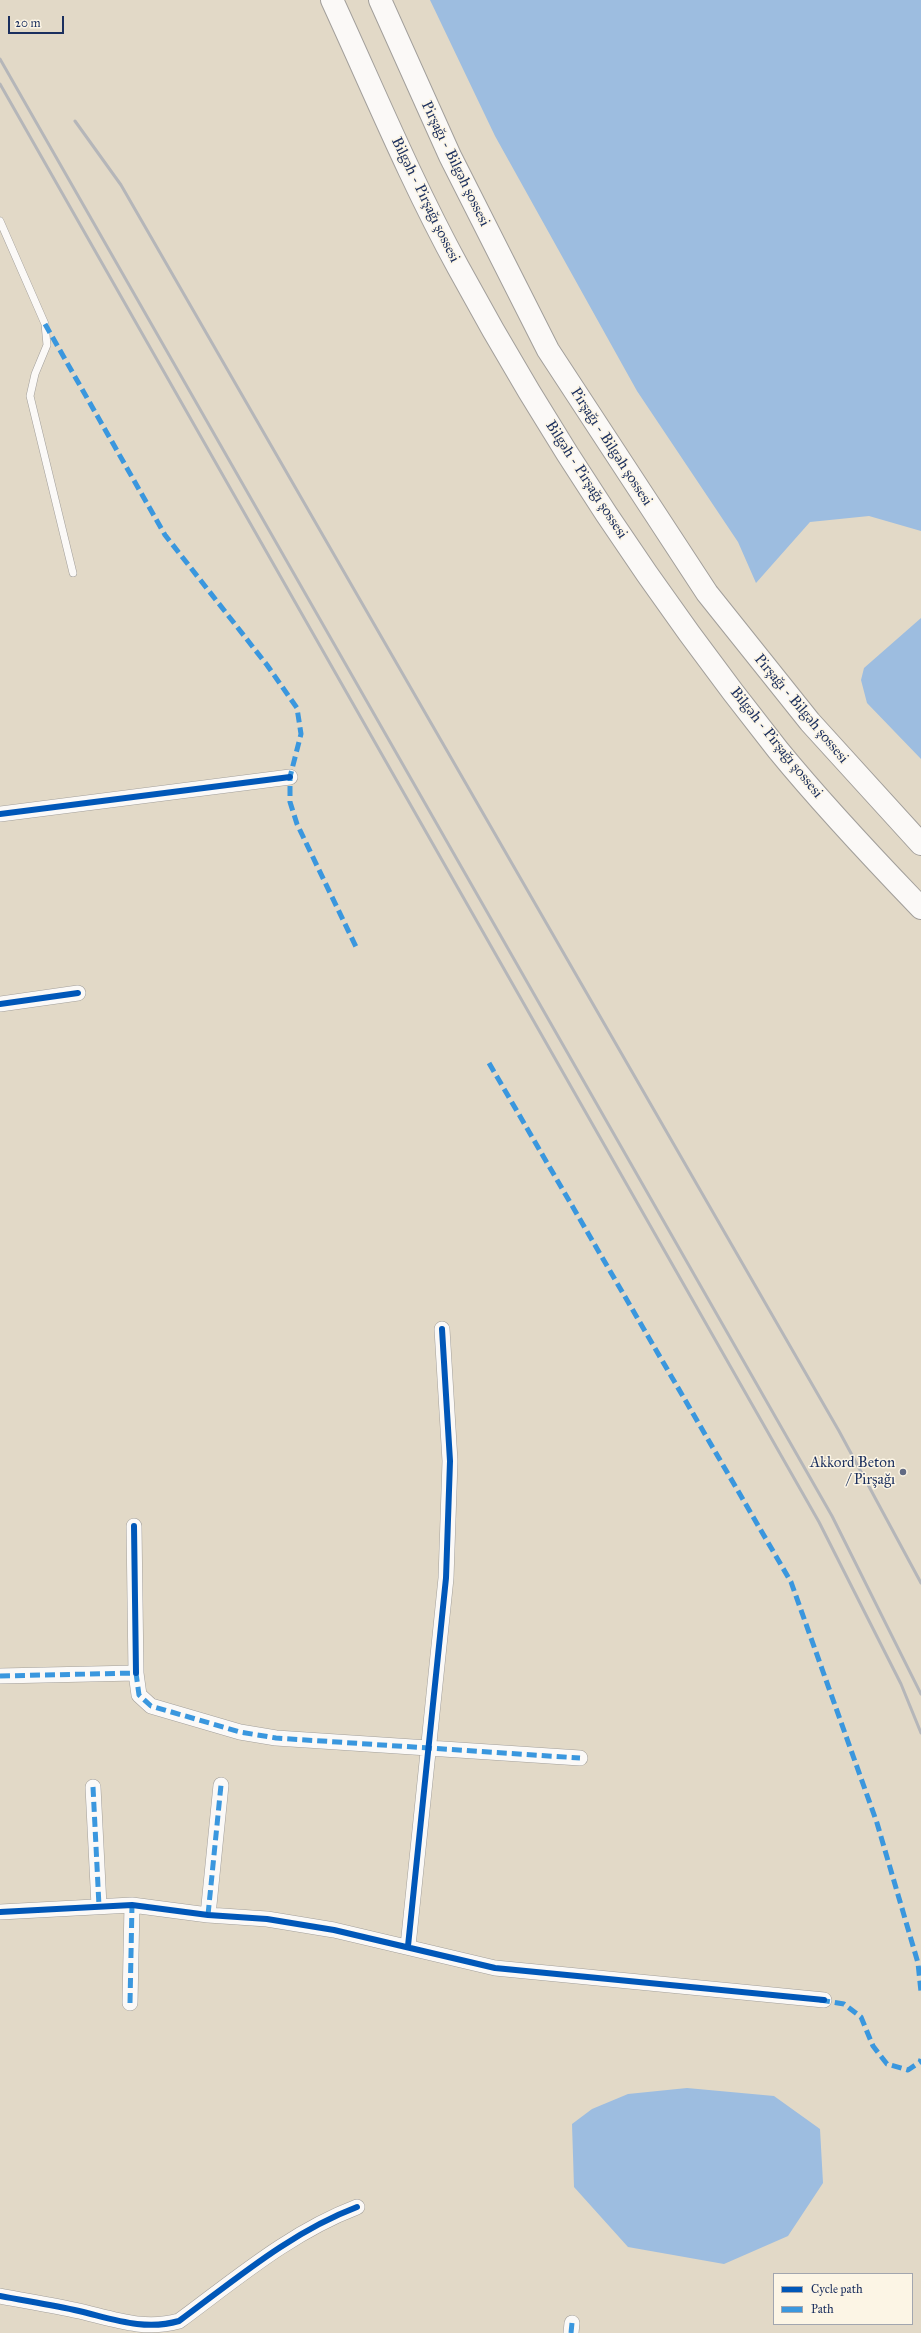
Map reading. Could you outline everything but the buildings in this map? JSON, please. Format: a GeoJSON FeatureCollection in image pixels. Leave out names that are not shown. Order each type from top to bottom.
{"type":"FeatureCollection","features":[{"type":"Feature","properties":{"kind":"highway","name":"Bilgəh - Pirşağı şossesi"},"geometry":{"type":"LineString","coordinates":[[332,0],[409,170],[457,266],[516,369],[596,498],[679,620],[779,750],[857,841],[921,908]]}},
{"type":"Feature","properties":{"kind":"highway","name":"Pirşağı - Bilgəh şossesi"},"geometry":{"type":"LineString","coordinates":[[380,0],[450,156],[548,350],[707,593],[810,722],[921,844]]}},
{"type":"Feature","properties":{"kind":"street"},"geometry":{"type":"LineString","coordinates":[[0,814],[290,777]]}},
{"type":"Feature","properties":{"kind":"street"},"geometry":{"type":"LineString","coordinates":[[0,1004],[78,993]]}},
{"type":"Feature","properties":{"kind":"street"},"geometry":{"type":"LineString","coordinates":[[408,1946],[426,1749],[446,1578],[450,1461],[442,1330]]}},
{"type":"Feature","properties":{"kind":"street"},"geometry":{"type":"LineString","coordinates":[[134,1526],[136,1673],[139,1695],[151,1706],[240,1732],[276,1738],[580,1758]]}},
{"type":"Feature","properties":{"kind":"street"},"geometry":{"type":"LineString","coordinates":[[0,1676],[136,1673]]}},
{"type":"Feature","properties":{"kind":"street"},"geometry":{"type":"LineString","coordinates":[[208,1915],[221,1785]]}},
{"type":"Feature","properties":{"kind":"street"},"geometry":{"type":"LineString","coordinates":[[93,1787],[99,1906]]}},
{"type":"Feature","properties":{"kind":"street"},"geometry":{"type":"LineString","coordinates":[[0,1912],[132,1905],[208,1915],[267,1919],[334,1930],[408,1946],[495,1968],[824,2000]]}},
{"type":"Feature","properties":{"kind":"street"},"geometry":{"type":"LineString","coordinates":[[130,2003],[132,1905]]}},
{"type":"Feature","properties":{"kind":"street"},"geometry":{"type":"LineString","coordinates":[[0,2296],[79,2311],[123,2322],[164,2329],[179,2321],[300,2233],[328,2218],[357,2207]]}},
{"type":"Feature","properties":{"kind":"lane"},"geometry":{"type":"LineString","coordinates":[[0,221],[46,324],[47,345],[35,374],[30,396],[73,573]]}},
{"type":"Feature","properties":{"kind":"water"},"geometry":{"type":"Polygon","coordinates":[[[430,0],[921,0],[921,531],[869,516],[810,522],[756,583],[738,542],[637,391],[495,136],[430,0]]]}},
{"type":"Feature","properties":{"kind":"water"},"geometry":{"type":"Polygon","coordinates":[[[921,618],[921,759],[867,703],[861,680],[864,668],[921,618]]]}},
{"type":"Feature","properties":{"kind":"water"},"geometry":{"type":"Polygon","coordinates":[[[687,2088],[774,2096],[820,2129],[823,2183],[788,2236],[724,2264],[628,2247],[574,2187],[572,2124],[592,2109],[628,2094],[687,2088]]]}},
{"type":"Feature","properties":{"kind":"railway"},"geometry":{"type":"LineString","coordinates":[[0,59],[832,1516],[921,1694]]}},
{"type":"Feature","properties":{"kind":"railway"},"geometry":{"type":"LineString","coordinates":[[0,84],[819,1522],[901,1684],[921,1733]]}},
{"type":"Feature","properties":{"kind":"railway"},"geometry":{"type":"LineString","coordinates":[[75,121],[121,185],[839,1431],[921,1583]]}},
{"type":"Feature","properties":{"kind":"marked path"},"geometry":{"type":"LineString","coordinates":[[45,324],[165,535],[267,665],[297,708],[301,734],[290,777],[290,802],[297,824],[357,949]]}},
{"type":"Feature","properties":{"kind":"marked path"},"geometry":{"type":"LineString","coordinates":[[489,1063],[791,1582],[877,1823],[918,1963],[921,1992]]}},
{"type":"Feature","properties":{"kind":"marked path"},"geometry":{"type":"LineString","coordinates":[[0,1676],[136,1673],[139,1695],[151,1706],[240,1732],[276,1738],[580,1758]]}},
{"type":"Feature","properties":{"kind":"marked path"},"geometry":{"type":"LineString","coordinates":[[208,1915],[221,1785]]}},
{"type":"Feature","properties":{"kind":"marked path"},"geometry":{"type":"LineString","coordinates":[[93,1787],[99,1906]]}},
{"type":"Feature","properties":{"kind":"marked path"},"geometry":{"type":"LineString","coordinates":[[130,2003],[132,1905]]}},
{"type":"Feature","properties":{"kind":"marked path"},"geometry":{"type":"LineString","coordinates":[[820,2000],[844,2004],[861,2017],[873,2046],[887,2064],[908,2070],[920,2062],[921,2059]]}},
{"type":"Feature","properties":{"kind":"marked path"},"geometry":{"type":"LineString","coordinates":[[571,2333],[572,2323]]}},
{"type":"Feature","properties":{"kind":"cycle path"},"geometry":{"type":"LineString","coordinates":[[0,814],[290,777]]}},
{"type":"Feature","properties":{"kind":"cycle path"},"geometry":{"type":"LineString","coordinates":[[0,1004],[78,993]]}},
{"type":"Feature","properties":{"kind":"cycle path"},"geometry":{"type":"LineString","coordinates":[[408,1946],[446,1578],[450,1461],[442,1329]]}},
{"type":"Feature","properties":{"kind":"cycle path"},"geometry":{"type":"LineString","coordinates":[[134,1526],[136,1673]]}},
{"type":"Feature","properties":{"kind":"cycle path"},"geometry":{"type":"LineString","coordinates":[[0,1912],[132,1905],[208,1915],[267,1919],[334,1930],[495,1968],[824,2000]]}},
{"type":"Feature","properties":{"kind":"cycle path"},"geometry":{"type":"LineString","coordinates":[[0,2296],[69,2309],[129,2323],[153,2325],[179,2321],[243,2273],[287,2243],[309,2229],[357,2207]]}},
{"type":"Feature","properties":{"kind":"place","name":"Akkord Beton / Pirşağı"},"geometry":{"type":"Point","coordinates":[903,1472]}}]}
